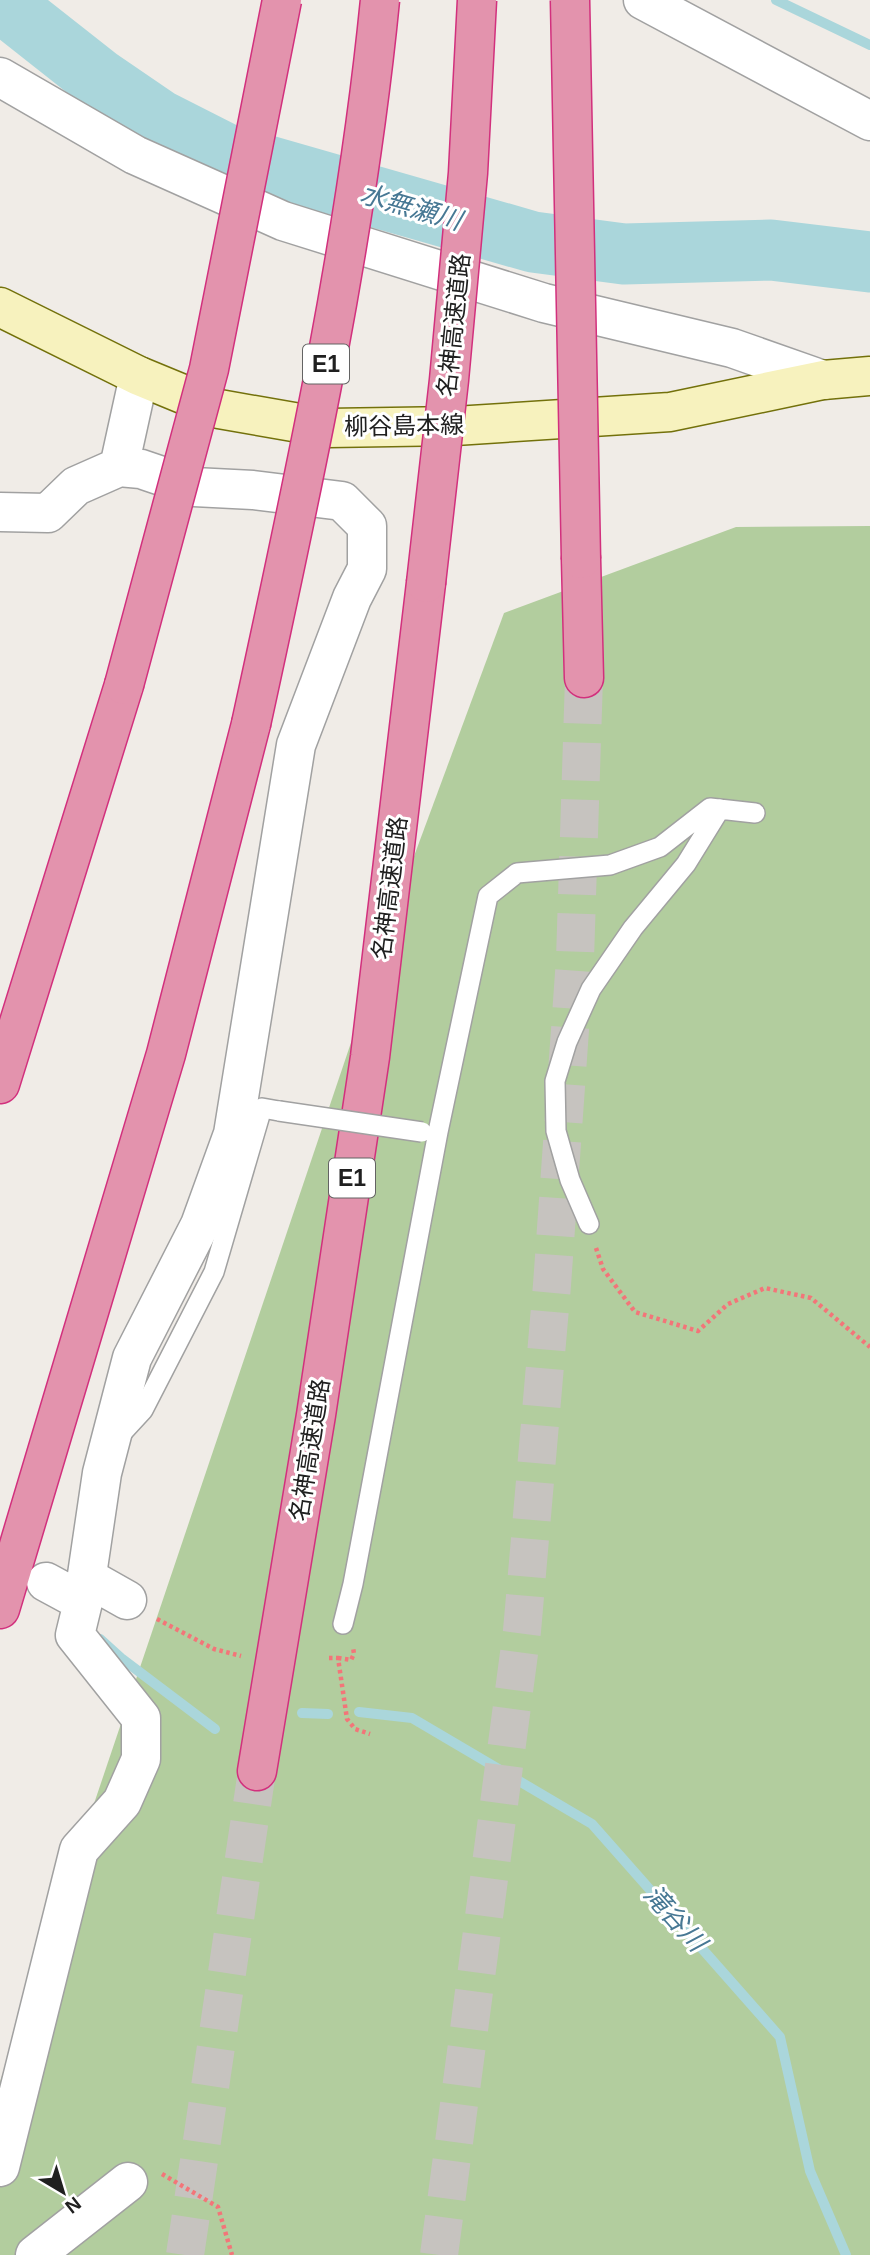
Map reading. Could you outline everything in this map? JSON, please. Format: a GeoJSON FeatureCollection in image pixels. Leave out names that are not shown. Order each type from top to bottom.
{"type":"FeatureCollection","features":[{"type":"Feature","properties":{"kind":"highway"},"geometry":{"type":"LineString","coordinates":[[0,1084],[124,685],[209,369],[282,0]]}},
{"type":"Feature","properties":{"kind":"highway","name":"E1"},"geometry":{"type":"LineString","coordinates":[[0,1609],[166,1054],[251,724],[307,466],[338,298],[380,0]]}},
{"type":"Feature","properties":{"kind":"highway","name":"名神高速道路"},"geometry":{"type":"LineString","coordinates":[[257,1771],[316,1415],[368,1071],[449,380],[467,187],[478,0]]}},
{"type":"Feature","properties":{"kind":"highway"},"geometry":{"type":"LineString","coordinates":[[570,0],[584,678]]}},
{"type":"Feature","properties":{"kind":"main road","name":"柳谷島本線"},"geometry":{"type":"LineString","coordinates":[[0,307],[139,376],[219,409],[328,428],[455,426],[670,412],[823,380],[870,376]]}},
{"type":"Feature","properties":{"kind":"street"},"geometry":{"type":"LineString","coordinates":[[662,4],[870,121]]}},
{"type":"Feature","properties":{"kind":"street"},"geometry":{"type":"LineString","coordinates":[[0,77],[135,155],[283,221],[544,303],[732,348],[823,380]]}},
{"type":"Feature","properties":{"kind":"street"},"geometry":{"type":"LineString","coordinates":[[118,467],[139,376]]}},
{"type":"Feature","properties":{"kind":"street"},"geometry":{"type":"LineString","coordinates":[[0,512],[48,513],[76,486],[118,467],[141,469],[194,487],[253,490],[342,501],[367,526],[368,569],[352,598],[296,745],[233,1133],[200,1225],[132,1358],[102,1473],[85,1590],[75,1635],[141,1718],[141,1759],[122,1802],[79,1850],[0,2167]]}},
{"type":"Feature","properties":{"kind":"street"},"geometry":{"type":"LineString","coordinates":[[46,1582],[127,1600]]}},
{"type":"Feature","properties":{"kind":"street"},"geometry":{"type":"LineString","coordinates":[[35,2255],[128,2182]]}},
{"type":"Feature","properties":{"kind":"lane"},"geometry":{"type":"LineString","coordinates":[[343,1624],[353,1584],[430,1132],[488,896],[517,873],[610,865],[660,847],[710,808],[755,813]]}},
{"type":"Feature","properties":{"kind":"lane"},"geometry":{"type":"LineString","coordinates":[[589,1224],[570,1180],[556,1131],[555,1081],[567,1042],[591,989],[633,928],[686,864],[720,809]]}},
{"type":"Feature","properties":{"kind":"lane"},"geometry":{"type":"LineString","coordinates":[[108,1447],[143,1410],[214,1272],[262,1108],[430,1132]]}},
{"type":"Feature","properties":{"kind":"path"},"geometry":{"type":"LineString","coordinates":[[589,1224],[603,1269],[635,1312],[698,1331],[728,1304],[765,1288],[811,1298],[870,1347]]}},
{"type":"Feature","properties":{"kind":"path"},"geometry":{"type":"LineString","coordinates":[[127,1600],[174,1629],[214,1649],[241,1656]]}},
{"type":"Feature","properties":{"kind":"path"},"geometry":{"type":"LineString","coordinates":[[329,1658],[351,1660]]}},
{"type":"Feature","properties":{"kind":"path"},"geometry":{"type":"LineString","coordinates":[[338,1658],[346,1719],[355,1729],[370,1734]]}},
{"type":"Feature","properties":{"kind":"path"},"geometry":{"type":"LineString","coordinates":[[128,2182],[149,2166],[218,2207],[232,2255]]}},
{"type":"Feature","properties":{"kind":"green space"},"geometry":{"type":"Polygon","coordinates":[[[870,526],[870,2255],[0,2255],[0,2082],[413,859],[504,613],[736,527],[870,526]]]}},
{"type":"Feature","properties":{"kind":"waterway"},"geometry":{"type":"LineString","coordinates":[[776,0],[870,45]]}},
{"type":"Feature","properties":{"kind":"waterway","name":"水無瀬川"},"geometry":{"type":"LineString","coordinates":[[0,1],[99,79],[159,120],[226,154],[533,242],[624,254],[771,250],[870,262]]}},
{"type":"Feature","properties":{"kind":"waterway"},"geometry":{"type":"LineString","coordinates":[[100,1639],[215,1729]]}},
{"type":"Feature","properties":{"kind":"waterway","name":"滝谷川"},"geometry":{"type":"LineString","coordinates":[[359,1712],[412,1718],[592,1824],[780,2037],[810,2171],[846,2255]]}},
{"type":"Feature","properties":{"kind":"waterway"},"geometry":{"type":"LineString","coordinates":[[302,1713],[328,1714]]}},
{"type":"Feature","properties":{"kind":"tunnel"},"geometry":{"type":"LineString","coordinates":[[439,2255],[522,1631],[552,1285],[575,959],[584,678]]}},
{"type":"Feature","properties":{"kind":"tunnel"},"geometry":{"type":"LineString","coordinates":[[185,2255],[257,1771]]}}]}
